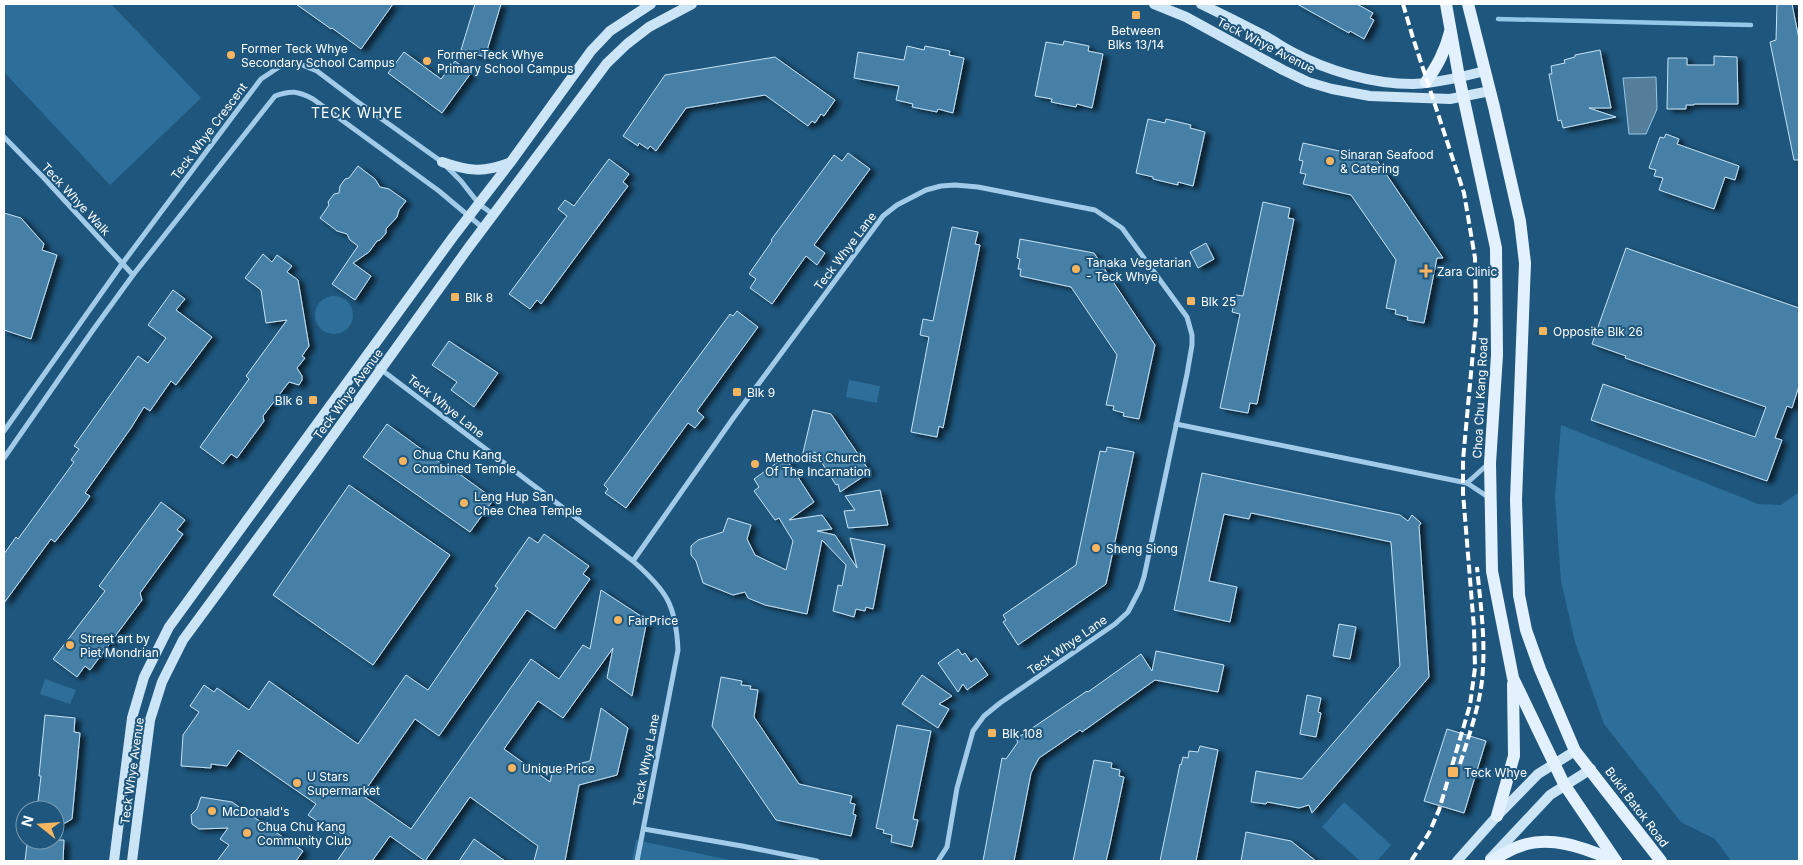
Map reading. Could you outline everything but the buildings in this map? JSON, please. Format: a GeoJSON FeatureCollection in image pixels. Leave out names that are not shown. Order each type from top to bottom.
{"type":"FeatureCollection","features":[{"type":"Feature","properties":{"kind":"main road","name":"Teck Whye Avenue"},"geometry":{"type":"LineString","coordinates":[[114,861],[132,718],[144,677],[169,627],[591,51],[610,31],[652,4]]}},
{"type":"Feature","properties":{"kind":"main road","name":"Teck Whye Avenue"},"geometry":{"type":"LineString","coordinates":[[132,861],[150,720],[162,682],[183,640],[483,228],[607,63],[627,44],[650,27],[692,4]]}},
{"type":"Feature","properties":{"kind":"main road","name":"Teck Whye Avenue"},"geometry":{"type":"LineString","coordinates":[[1154,4],[1186,17],[1283,70],[1319,86],[1370,96],[1450,99],[1490,90]]}},
{"type":"Feature","properties":{"kind":"main road","name":"Teck Whye Avenue"},"geometry":{"type":"LineString","coordinates":[[1201,4],[1264,35],[1291,52],[1325,67],[1388,82],[1426,82],[1484,71]]}},
{"type":"Feature","properties":{"kind":"main road","name":"Choa Chu Kang Road"},"geometry":{"type":"LineString","coordinates":[[1446,4],[1459,77],[1496,248],[1497,355],[1490,463],[1492,571],[1512,678],[1564,784]]}},
{"type":"Feature","properties":{"kind":"main road"},"geometry":{"type":"LineString","coordinates":[[1468,4],[1520,221],[1525,262],[1516,500],[1519,595],[1526,630],[1575,751],[1591,769],[1564,784],[1550,795],[1489,861]]}},
{"type":"Feature","properties":{"kind":"main road"},"geometry":{"type":"LineString","coordinates":[[1426,82],[1438,65],[1444,52],[1451,27]]}},
{"type":"Feature","properties":{"kind":"main road"},"geometry":{"type":"LineString","coordinates":[[442,162],[478,171],[493,169],[510,163]]}},
{"type":"Feature","properties":{"kind":"main road"},"geometry":{"type":"LineString","coordinates":[[1497,816],[1514,756],[1512,678]]}},
{"type":"Feature","properties":{"kind":"main road"},"geometry":{"type":"LineString","coordinates":[[1457,861],[1538,774],[1575,751]]}},
{"type":"Feature","properties":{"kind":"main road","name":"Bukit Batok Road"},"geometry":{"type":"LineString","coordinates":[[1591,769],[1661,861]]}},
{"type":"Feature","properties":{"kind":"main road"},"geometry":{"type":"LineString","coordinates":[[1564,784],[1616,861]]}},
{"type":"Feature","properties":{"kind":"main road"},"geometry":{"type":"LineString","coordinates":[[1489,861],[1516,848],[1548,841],[1580,846],[1616,861]]}},
{"type":"Feature","properties":{"kind":"street","name":"Teck Whye Crescent"},"geometry":{"type":"LineString","coordinates":[[4,431],[122,264],[261,79],[279,67],[292,63],[317,71],[442,162],[462,180],[479,204],[494,215]]}},
{"type":"Feature","properties":{"kind":"street"},"geometry":{"type":"LineString","coordinates":[[4,458],[133,276],[275,96],[288,91],[302,93],[313,99],[439,191],[483,228]]}},
{"type":"Feature","properties":{"kind":"street","name":"Teck Whye Walk"},"geometry":{"type":"LineString","coordinates":[[4,137],[133,276]]}},
{"type":"Feature","properties":{"kind":"street","name":"Teck Whye Lane"},"geometry":{"type":"LineString","coordinates":[[633,561],[734,417],[883,216],[897,205],[913,196],[941,186],[978,187],[1096,210],[1122,228],[1187,317],[1191,329],[1192,345],[1144,577],[1128,612],[1115,624],[1000,703],[984,716],[973,731],[957,788],[946,847],[938,861]]}},
{"type":"Feature","properties":{"kind":"street","name":"Teck Whye Lane"},"geometry":{"type":"LineString","coordinates":[[366,358],[633,561],[656,583],[673,609],[678,650],[637,861]]}},
{"type":"Feature","properties":{"kind":"street"},"geometry":{"type":"LineString","coordinates":[[1176,424],[1467,483],[1491,499]]}},
{"type":"Feature","properties":{"kind":"street"},"geometry":{"type":"LineString","coordinates":[[1467,483],[1490,463]]}},
{"type":"Feature","properties":{"kind":"street"},"geometry":{"type":"LineString","coordinates":[[644,829],[817,861]]}},
{"type":"Feature","properties":{"kind":"shaded area"},"geometry":{"type":"Polygon","coordinates":[[[4,4],[111,4],[201,98],[110,185],[4,72],[4,4]]]}},
{"type":"Feature","properties":{"kind":"shaded area"},"geometry":{"type":"Polygon","coordinates":[[[1656,77],[1657,109],[1646,134],[1629,134],[1623,78],[1656,77]]]}},
{"type":"Feature","properties":{"kind":"shaded area"},"geometry":{"type":"Polygon","coordinates":[[[334,296],[347,302],[353,315],[347,328],[334,334],[321,328],[315,315],[321,302],[334,296]]]}},
{"type":"Feature","properties":{"kind":"shaded area"},"geometry":{"type":"Polygon","coordinates":[[[849,380],[880,386],[877,403],[846,397],[849,380]]]}},
{"type":"Feature","properties":{"kind":"shaded area"},"geometry":{"type":"Polygon","coordinates":[[[1561,425],[1758,504],[1781,505],[1799,492],[1799,861],[1731,861],[1715,839],[1681,822],[1604,724],[1575,642],[1561,581],[1555,497],[1561,425]]]}},
{"type":"Feature","properties":{"kind":"shaded area"},"geometry":{"type":"Polygon","coordinates":[[[45,679],[76,690],[70,704],[40,694],[45,679]]]}},
{"type":"Feature","properties":{"kind":"shaded area"},"geometry":{"type":"Polygon","coordinates":[[[1344,802],[1391,845],[1377,861],[1360,861],[1322,827],[1344,802]]]}},
{"type":"Feature","properties":{"kind":"shaded area"},"geometry":{"type":"Polygon","coordinates":[[[636,840],[734,861],[632,861],[636,840]]]}},
{"type":"Feature","properties":{"kind":"waterway"},"geometry":{"type":"LineString","coordinates":[[1498,19],[1751,25]]}},
{"type":"Feature","properties":{"kind":"railway"},"geometry":{"type":"LineString","coordinates":[[1403,4],[1464,193],[1475,258],[1476,319],[1463,460],[1463,493],[1474,628],[1475,668],[1470,705],[1439,810],[1429,833],[1411,861]]}},
{"type":"Feature","properties":{"kind":"railway"},"geometry":{"type":"LineString","coordinates":[[1460,764],[1475,716],[1482,679],[1483,630],[1477,567]]}},
{"type":"Feature","properties":{"kind":"place","name":"Between Blks 13/14"},"geometry":{"type":"Point","coordinates":[1136,15]}},
{"type":"Feature","properties":{"kind":"place","name":"Former Teck Whye Secondary School Campus"},"geometry":{"type":"Point","coordinates":[231,55]}},
{"type":"Feature","properties":{"kind":"place","name":"Former Teck Whye Primary School Campus"},"geometry":{"type":"Point","coordinates":[427,61]}},
{"type":"Feature","properties":{"kind":"place","name":"Sinaran Seafood & Catering"},"geometry":{"type":"Point","coordinates":[1330,161]}},
{"type":"Feature","properties":{"kind":"place","name":"Tanaka Vegetarian - Teck Whye"},"geometry":{"type":"Point","coordinates":[1076,269]}},
{"type":"Feature","properties":{"kind":"place","name":"Zara Clinic"},"geometry":{"type":"Point","coordinates":[1426,271]}},
{"type":"Feature","properties":{"kind":"place","name":"Blk 8"},"geometry":{"type":"Point","coordinates":[455,297]}},
{"type":"Feature","properties":{"kind":"place","name":"Blk 25"},"geometry":{"type":"Point","coordinates":[1191,301]}},
{"type":"Feature","properties":{"kind":"place","name":"Opposite Blk 26"},"geometry":{"type":"Point","coordinates":[1543,331]}},
{"type":"Feature","properties":{"kind":"place","name":"Blk 9"},"geometry":{"type":"Point","coordinates":[737,392]}},
{"type":"Feature","properties":{"kind":"place","name":"Blk 6"},"geometry":{"type":"Point","coordinates":[313,400]}},
{"type":"Feature","properties":{"kind":"place","name":"Chua Chu Kang Combined Temple"},"geometry":{"type":"Point","coordinates":[403,461]}},
{"type":"Feature","properties":{"kind":"place","name":"Methodist Church Of The Incarnation"},"geometry":{"type":"Point","coordinates":[755,464]}},
{"type":"Feature","properties":{"kind":"place","name":"Leng Hup San Chee Chea Temple"},"geometry":{"type":"Point","coordinates":[464,503]}},
{"type":"Feature","properties":{"kind":"place","name":"Sheng Siong"},"geometry":{"type":"Point","coordinates":[1096,548]}},
{"type":"Feature","properties":{"kind":"place","name":"FairPrice"},"geometry":{"type":"Point","coordinates":[618,620]}},
{"type":"Feature","properties":{"kind":"place","name":"Street art by Piet Mondrian"},"geometry":{"type":"Point","coordinates":[70,645]}},
{"type":"Feature","properties":{"kind":"place","name":"Blk 108"},"geometry":{"type":"Point","coordinates":[992,733]}},
{"type":"Feature","properties":{"kind":"place","name":"Unique Price"},"geometry":{"type":"Point","coordinates":[512,768]}},
{"type":"Feature","properties":{"kind":"place","name":"Teck Whye"},"geometry":{"type":"Point","coordinates":[1453,772]}},
{"type":"Feature","properties":{"kind":"place","name":"U Stars Supermarket"},"geometry":{"type":"Point","coordinates":[297,783]}},
{"type":"Feature","properties":{"kind":"place","name":"McDonald's"},"geometry":{"type":"Point","coordinates":[212,811]}},
{"type":"Feature","properties":{"kind":"place","name":"Chua Chu Kang Community Club"},"geometry":{"type":"Point","coordinates":[247,833]}},
{"type":"Feature","properties":{"kind":"district","name":"TECK WHYE"},"geometry":{"type":"Point","coordinates":[357,112]}}]}
